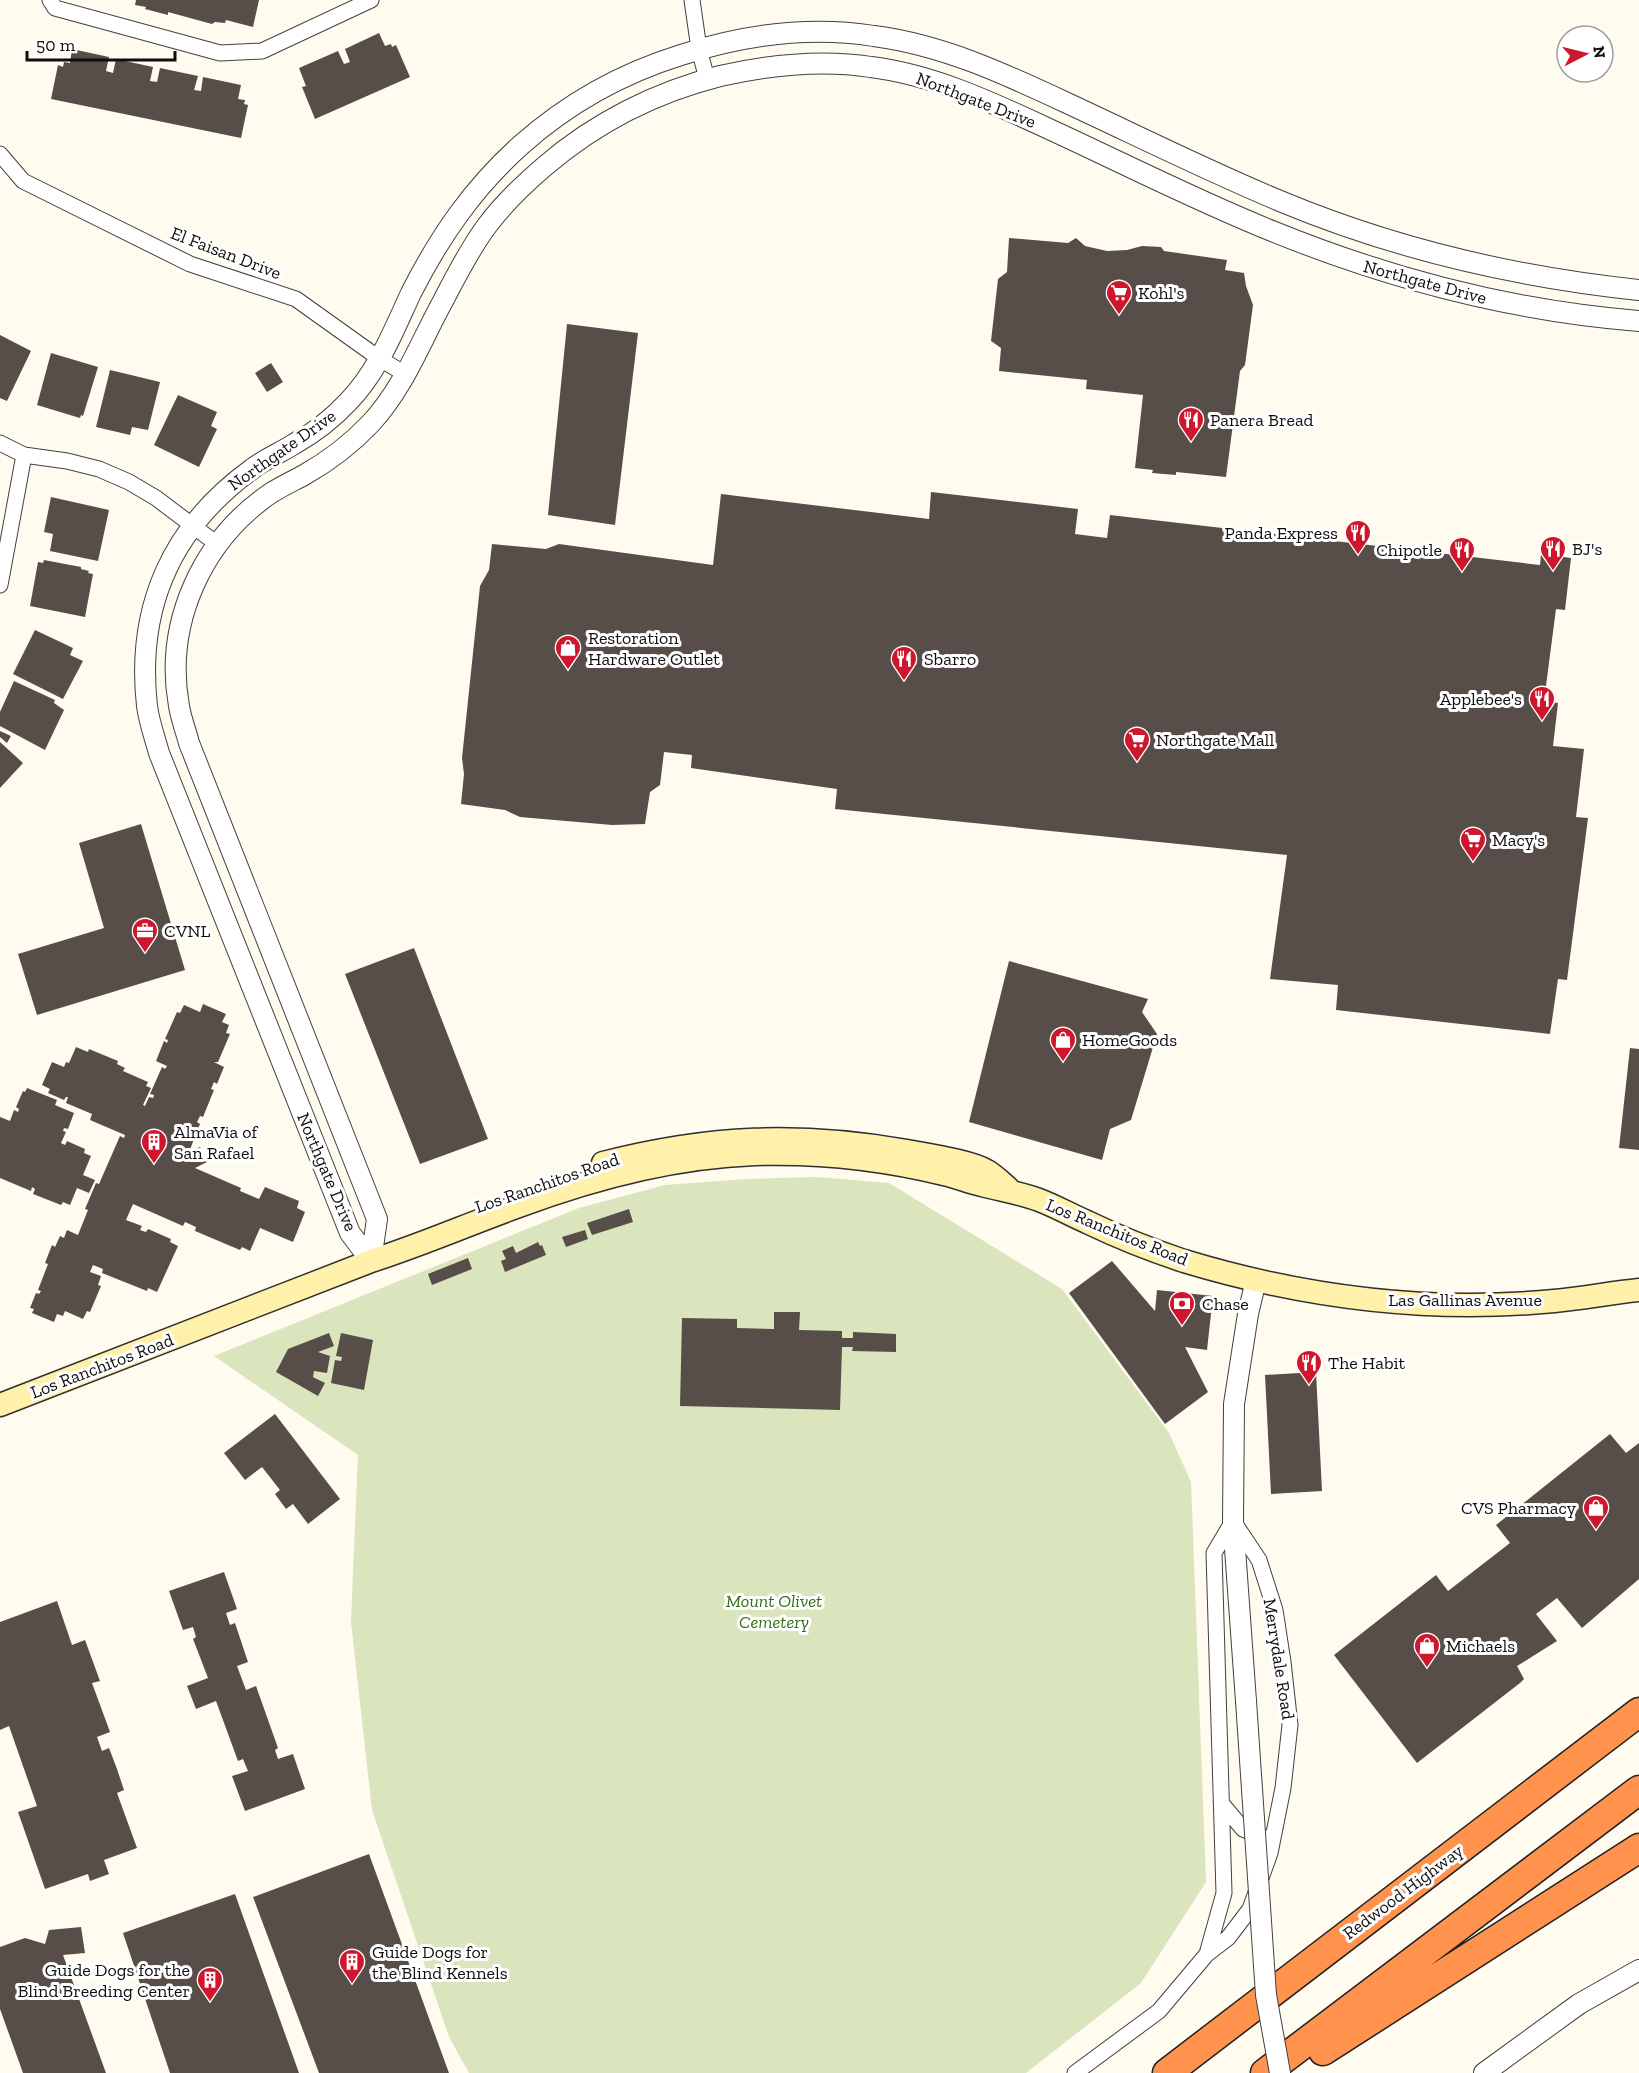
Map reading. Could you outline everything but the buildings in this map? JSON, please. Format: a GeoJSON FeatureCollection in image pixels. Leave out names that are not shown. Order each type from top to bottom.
{"type":"FeatureCollection","features":[{"type":"Feature","properties":{"kind":"highway"},"geometry":{"type":"LineString","coordinates":[[1606,1737],[1639,1705]]}},
{"type":"Feature","properties":{"kind":"highway","name":"Redwood Highway"},"geometry":{"type":"LineString","coordinates":[[1167,2073],[1639,1712]]}},
{"type":"Feature","properties":{"kind":"highway"},"geometry":{"type":"LineString","coordinates":[[1265,2073],[1639,1790]]}},
{"type":"Feature","properties":{"kind":"highway"},"geometry":{"type":"LineString","coordinates":[[1288,2073],[1639,1848]]}},
{"type":"Feature","properties":{"kind":"main road","name":"Los Ranchitos Road"},"geometry":{"type":"LineString","coordinates":[[0,1405],[518,1206],[582,1184],[639,1169],[697,1159],[754,1154],[810,1155],[856,1159],[943,1174],[1041,1201],[1136,1244],[1256,1280]]}},
{"type":"Feature","properties":{"kind":"main road","name":"Las Gallinas Avenue"},"geometry":{"type":"LineString","coordinates":[[1256,1280],[1325,1294],[1437,1304],[1553,1301],[1639,1290]]}},
{"type":"Feature","properties":{"kind":"street"},"geometry":{"type":"LineString","coordinates":[[50,0],[55,8],[220,53],[262,51],[371,0]]}},
{"type":"Feature","properties":{"kind":"street"},"geometry":{"type":"LineString","coordinates":[[692,0],[699,49],[707,79]]}},
{"type":"Feature","properties":{"kind":"street","name":"Northgate Drive"},"geometry":{"type":"LineString","coordinates":[[371,1261],[348,1226],[159,753],[147,709],[145,658],[151,611],[166,567],[192,525],[224,490],[256,465],[310,435],[364,385],[380,359],[434,252],[461,209],[490,174],[556,117],[620,79],[656,63],[699,49],[738,40],[781,34],[826,32],[874,36],[924,45],[1004,74],[1278,200],[1368,234],[1496,269],[1639,290]]}},
{"type":"Feature","properties":{"kind":"street","name":"Northgate Drive"},"geometry":{"type":"LineString","coordinates":[[371,1261],[377,1218],[189,743],[178,704],[176,659],[181,618],[195,580],[217,544],[244,514],[273,491],[337,454],[366,429],[389,403],[407,375],[460,268],[485,228],[543,167],[574,142],[634,107],[666,92],[707,79],[784,65],[825,63],[870,66],[916,75],[992,103],[1266,229],[1359,264],[1399,277],[1490,299],[1540,309],[1639,321]]}},
{"type":"Feature","properties":{"kind":"street","name":"El Faisan Drive"},"geometry":{"type":"LineString","coordinates":[[0,154],[23,181],[190,264],[296,299],[380,359],[407,375]]}},
{"type":"Feature","properties":{"kind":"street"},"geometry":{"type":"LineString","coordinates":[[0,443],[24,455],[67,461],[99,469],[138,488],[217,544]]}},
{"type":"Feature","properties":{"kind":"street"},"geometry":{"type":"LineString","coordinates":[[0,585],[24,455]]}},
{"type":"Feature","properties":{"kind":"street","name":"Merrydale Road"},"geometry":{"type":"LineString","coordinates":[[1256,1280],[1248,1314],[1234,1404],[1233,1521],[1266,1995],[1280,2073]]}},
{"type":"Feature","properties":{"kind":"street","name":"Merrydale Road"},"geometry":{"type":"LineString","coordinates":[[1207,1954],[1224,1893],[1214,1552],[1233,1521]]}},
{"type":"Feature","properties":{"kind":"street","name":"Merrydale Road"},"geometry":{"type":"LineString","coordinates":[[1075,2073],[1159,2011],[1207,1954],[1228,1938],[1250,1909],[1273,1841],[1283,1788],[1290,1725],[1283,1662],[1275,1610],[1259,1560],[1233,1521]]}},
{"type":"Feature","properties":{"kind":"street"},"geometry":{"type":"LineString","coordinates":[[1222,1804],[1243,1829],[1273,1841]]}},
{"type":"Feature","properties":{"kind":"street"},"geometry":{"type":"LineString","coordinates":[[1485,2073],[1579,2004],[1639,1970]]}},
{"type":"Feature","properties":{"kind":"green space","name":"Mount Olivet Cemetery"},"geometry":{"type":"Polygon","coordinates":[[[817,1177],[889,1183],[1062,1289],[1169,1433],[1191,1482],[1206,1882],[1141,1983],[1026,2073],[469,2073],[449,2037],[372,1810],[351,1622],[358,1455],[214,1356],[579,1208],[665,1185],[817,1177]]]}},
{"type":"Feature","properties":{"kind":"place","name":"Kohl's"},"geometry":{"type":"Point","coordinates":[1119,316]}},
{"type":"Feature","properties":{"kind":"place","name":"Panera Bread"},"geometry":{"type":"Point","coordinates":[1191,443]}},
{"type":"Feature","properties":{"kind":"place","name":"Panda Express"},"geometry":{"type":"Point","coordinates":[1358,556]}},
{"type":"Feature","properties":{"kind":"place","name":"BJ's"},"geometry":{"type":"Point","coordinates":[1553,572]}},
{"type":"Feature","properties":{"kind":"place","name":"Chipotle"},"geometry":{"type":"Point","coordinates":[1462,573]}},
{"type":"Feature","properties":{"kind":"place","name":"Restoration Hardware Outlet"},"geometry":{"type":"Point","coordinates":[568,671]}},
{"type":"Feature","properties":{"kind":"place","name":"Sbarro"},"geometry":{"type":"Point","coordinates":[904,682]}},
{"type":"Feature","properties":{"kind":"place","name":"Applebee's"},"geometry":{"type":"Point","coordinates":[1542,722]}},
{"type":"Feature","properties":{"kind":"place","name":"Northgate Mall"},"geometry":{"type":"Point","coordinates":[1137,763]}},
{"type":"Feature","properties":{"kind":"place","name":"Macy's"},"geometry":{"type":"Point","coordinates":[1473,863]}},
{"type":"Feature","properties":{"kind":"place","name":"CVNL"},"geometry":{"type":"Point","coordinates":[145,954]}},
{"type":"Feature","properties":{"kind":"place","name":"HomeGoods"},"geometry":{"type":"Point","coordinates":[1063,1063]}},
{"type":"Feature","properties":{"kind":"place","name":"AlmaVia of San Rafael"},"geometry":{"type":"Point","coordinates":[154,1165]}},
{"type":"Feature","properties":{"kind":"place","name":"Chase"},"geometry":{"type":"Point","coordinates":[1182,1327]}},
{"type":"Feature","properties":{"kind":"place","name":"The Habit"},"geometry":{"type":"Point","coordinates":[1309,1386]}},
{"type":"Feature","properties":{"kind":"place","name":"CVS Pharmacy"},"geometry":{"type":"Point","coordinates":[1596,1531]}},
{"type":"Feature","properties":{"kind":"place","name":"Michaels"},"geometry":{"type":"Point","coordinates":[1427,1669]}},
{"type":"Feature","properties":{"kind":"place","name":"Guide Dogs for the Blind Kennels"},"geometry":{"type":"Point","coordinates":[352,1985]}},
{"type":"Feature","properties":{"kind":"place","name":"Guide Dogs for the Blind Breeding Center"},"geometry":{"type":"Point","coordinates":[210,2003]}}]}
